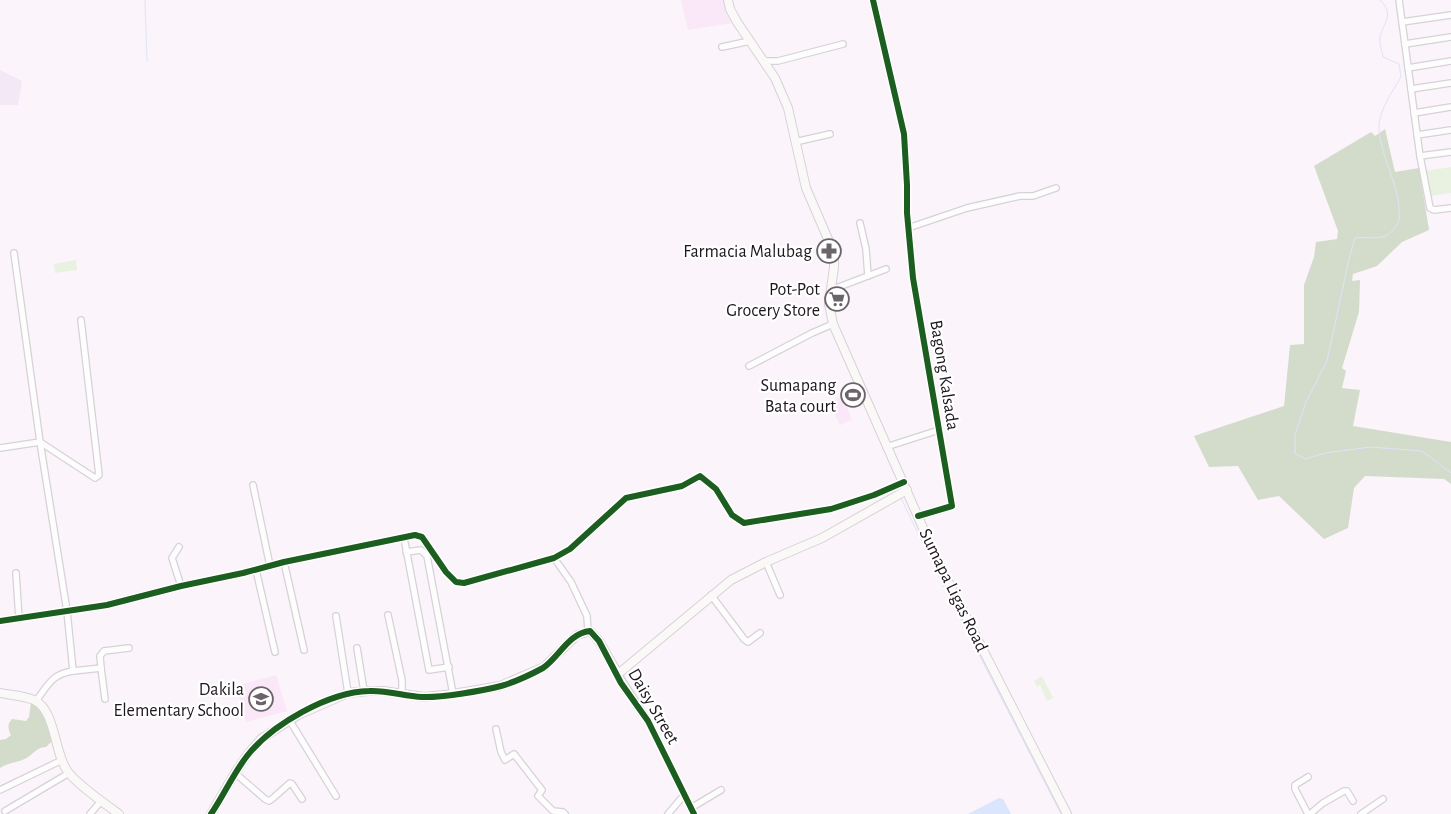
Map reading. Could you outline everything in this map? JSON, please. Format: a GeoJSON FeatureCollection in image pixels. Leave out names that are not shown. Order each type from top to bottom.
{"type":"FeatureCollection","features":[{"type":"Feature","properties":{"kind":"street","name":"Sumapa Ligas Road"},"geometry":{"type":"LineString","coordinates":[[728,0],[730,9],[765,62],[783,94],[788,108],[810,201],[834,253],[829,311],[833,324],[886,447],[950,586],[985,650],[1067,814]]}},
{"type":"Feature","properties":{"kind":"street","name":"Bagong Kalsada"},"geometry":{"type":"LineString","coordinates":[[873,0],[904,134],[907,213],[913,278],[952,506],[918,516]]}},
{"type":"Feature","properties":{"kind":"street"},"geometry":{"type":"LineString","coordinates":[[1399,0],[1420,156],[1430,208],[1434,210],[1451,208]]}},
{"type":"Feature","properties":{"kind":"street"},"geometry":{"type":"LineString","coordinates":[[1402,22],[1451,15]]}},
{"type":"Feature","properties":{"kind":"street"},"geometry":{"type":"LineString","coordinates":[[1405,44],[1451,37]]}},
{"type":"Feature","properties":{"kind":"street"},"geometry":{"type":"LineString","coordinates":[[722,47],[750,41]]}},
{"type":"Feature","properties":{"kind":"street"},"geometry":{"type":"LineString","coordinates":[[765,62],[778,61],[843,44]]}},
{"type":"Feature","properties":{"kind":"street"},"geometry":{"type":"LineString","coordinates":[[1408,68],[1451,62]]}},
{"type":"Feature","properties":{"kind":"street"},"geometry":{"type":"LineString","coordinates":[[1411,89],[1451,83]]}},
{"type":"Feature","properties":{"kind":"street"},"geometry":{"type":"LineString","coordinates":[[1414,113],[1451,107]]}},
{"type":"Feature","properties":{"kind":"street"},"geometry":{"type":"LineString","coordinates":[[1417,135],[1451,130]]}},
{"type":"Feature","properties":{"kind":"street"},"geometry":{"type":"LineString","coordinates":[[795,142],[830,134]]}},
{"type":"Feature","properties":{"kind":"street"},"geometry":{"type":"LineString","coordinates":[[1420,156],[1451,152]]}},
{"type":"Feature","properties":{"kind":"street"},"geometry":{"type":"LineString","coordinates":[[908,228],[967,208],[1020,196],[1033,196],[1056,188]]}},
{"type":"Feature","properties":{"kind":"street"},"geometry":{"type":"LineString","coordinates":[[860,223],[866,248],[868,276]]}},
{"type":"Feature","properties":{"kind":"street"},"geometry":{"type":"LineString","coordinates":[[14,253],[40,442],[67,611],[73,671]]}},
{"type":"Feature","properties":{"kind":"street"},"geometry":{"type":"LineString","coordinates":[[831,290],[886,269]]}},
{"type":"Feature","properties":{"kind":"street"},"geometry":{"type":"LineString","coordinates":[[0,448],[40,442],[95,478],[99,475],[81,320]]}},
{"type":"Feature","properties":{"kind":"street"},"geometry":{"type":"LineString","coordinates":[[749,366],[833,324]]}},
{"type":"Feature","properties":{"kind":"street"},"geometry":{"type":"LineString","coordinates":[[886,447],[939,430]]}},
{"type":"Feature","properties":{"kind":"street"},"geometry":{"type":"LineString","coordinates":[[0,621],[107,605],[284,562],[415,535],[422,536],[446,572],[456,582],[464,583],[554,558],[570,549],[626,498],[682,486],[700,476],[716,489],[732,515],[744,523],[831,509],[905,486]]}},
{"type":"Feature","properties":{"kind":"street"},"geometry":{"type":"LineString","coordinates":[[253,485],[270,566]]}},
{"type":"Feature","properties":{"kind":"street"},"geometry":{"type":"LineString","coordinates":[[618,674],[731,580],[766,562],[822,538],[905,486]]}},
{"type":"Feature","properties":{"kind":"street"},"geometry":{"type":"LineString","coordinates":[[405,543],[429,670],[449,667]]}},
{"type":"Feature","properties":{"kind":"street"},"geometry":{"type":"LineString","coordinates":[[179,546],[172,558],[181,586]]}},
{"type":"Feature","properties":{"kind":"street"},"geometry":{"type":"LineString","coordinates":[[406,552],[421,550],[427,556],[453,694]]}},
{"type":"Feature","properties":{"kind":"street"},"geometry":{"type":"LineString","coordinates":[[211,814],[235,772],[262,739],[298,715],[348,693],[383,691],[424,697],[453,694],[500,686],[544,667],[576,635],[588,632],[587,616],[571,582],[554,558]]}},
{"type":"Feature","properties":{"kind":"street"},"geometry":{"type":"LineString","coordinates":[[284,562],[304,650]]}},
{"type":"Feature","properties":{"kind":"street"},"geometry":{"type":"LineString","coordinates":[[766,562],[780,595]]}},
{"type":"Feature","properties":{"kind":"street"},"geometry":{"type":"LineString","coordinates":[[256,570],[275,652]]}},
{"type":"Feature","properties":{"kind":"street"},"geometry":{"type":"LineString","coordinates":[[16,573],[19,619]]}},
{"type":"Feature","properties":{"kind":"street"},"geometry":{"type":"LineString","coordinates":[[711,596],[744,639],[748,642],[760,633]]}},
{"type":"Feature","properties":{"kind":"street"},"geometry":{"type":"LineString","coordinates":[[388,615],[402,680],[402,695]]}},
{"type":"Feature","properties":{"kind":"street"},"geometry":{"type":"LineString","coordinates":[[336,616],[348,693]]}},
{"type":"Feature","properties":{"kind":"street","name":"Daisy Street"},"geometry":{"type":"LineString","coordinates":[[588,632],[599,641],[648,721],[693,811]]}},
{"type":"Feature","properties":{"kind":"street"},"geometry":{"type":"LineString","coordinates":[[105,699],[100,656],[104,651],[129,648]]}},
{"type":"Feature","properties":{"kind":"street"},"geometry":{"type":"LineString","coordinates":[[357,648],[364,691]]}},
{"type":"Feature","properties":{"kind":"street"},"geometry":{"type":"LineString","coordinates":[[36,700],[55,676],[62,672],[101,668]]}},
{"type":"Feature","properties":{"kind":"street"},"geometry":{"type":"LineString","coordinates":[[0,693],[36,700],[41,704],[48,714],[62,760],[68,773],[119,814]]}},
{"type":"Feature","properties":{"kind":"street"},"geometry":{"type":"LineString","coordinates":[[290,720],[336,796]]}},
{"type":"Feature","properties":{"kind":"street"},"geometry":{"type":"LineString","coordinates":[[496,729],[501,752],[505,760],[514,754],[542,790],[538,796],[553,811],[565,814]]}},
{"type":"Feature","properties":{"kind":"street"},"geometry":{"type":"LineString","coordinates":[[0,790],[62,760]]}},
{"type":"Feature","properties":{"kind":"street"},"geometry":{"type":"LineString","coordinates":[[235,772],[269,801],[290,783],[302,799]]}},
{"type":"Feature","properties":{"kind":"street"},"geometry":{"type":"LineString","coordinates":[[5,811],[68,773]]}},
{"type":"Feature","properties":{"kind":"street"},"geometry":{"type":"LineString","coordinates":[[1308,777],[1295,785],[1295,789],[1309,814],[1344,791],[1348,791],[1353,801]]}},
{"type":"Feature","properties":{"kind":"street"},"geometry":{"type":"LineString","coordinates":[[693,811],[721,790]]}},
{"type":"Feature","properties":{"kind":"street"},"geometry":{"type":"LineString","coordinates":[[668,814],[684,795]]}},
{"type":"Feature","properties":{"kind":"street"},"geometry":{"type":"LineString","coordinates":[[1361,814],[1383,799]]}},
{"type":"Feature","properties":{"kind":"street"},"geometry":{"type":"LineString","coordinates":[[90,814],[101,801]]}},
{"type":"Feature","properties":{"kind":"shaded area"},"geometry":{"type":"Polygon","coordinates":[[[681,0],[725,0],[732,23],[688,30],[681,0]]]}},
{"type":"Feature","properties":{"kind":"shaded area"},"geometry":{"type":"Polygon","coordinates":[[[0,70],[22,81],[18,105],[0,105],[0,70]]]}},
{"type":"Feature","properties":{"kind":"shaded area"},"geometry":{"type":"Polygon","coordinates":[[[842,396],[852,420],[840,425],[829,402],[842,396]]]}},
{"type":"Feature","properties":{"kind":"shaded area","name":"Dakila Elementary School"},"geometry":{"type":"Polygon","coordinates":[[[276,675],[287,711],[246,722],[236,686],[276,675]]]}},
{"type":"Feature","properties":{"kind":"green space"},"geometry":{"type":"Polygon","coordinates":[[[1385,129],[1395,172],[1419,168],[1429,230],[1402,242],[1377,266],[1353,274],[1352,281],[1360,280],[1359,312],[1342,368],[1346,371],[1342,388],[1360,390],[1353,426],[1451,442],[1451,484],[1444,479],[1365,476],[1354,488],[1348,528],[1324,539],[1279,496],[1258,500],[1238,466],[1209,467],[1194,436],[1284,406],[1290,345],[1304,344],[1304,285],[1314,257],[1316,242],[1337,239],[1338,231],[1314,166],[1371,132],[1375,136],[1385,129]]]}},
{"type":"Feature","properties":{"kind":"green space"},"geometry":{"type":"Polygon","coordinates":[[[1451,167],[1451,193],[1430,196],[1425,171],[1451,167]]]}},
{"type":"Feature","properties":{"kind":"green space"},"geometry":{"type":"Polygon","coordinates":[[[76,260],[77,270],[55,273],[54,264],[76,260]]]}},
{"type":"Feature","properties":{"kind":"green space"},"geometry":{"type":"Polygon","coordinates":[[[1042,676],[1053,698],[1047,701],[1040,685],[1037,687],[1034,681],[1042,676]]]}},
{"type":"Feature","properties":{"kind":"green space"},"geometry":{"type":"Polygon","coordinates":[[[31,702],[44,710],[53,740],[46,747],[38,749],[25,759],[0,768],[0,740],[6,739],[11,735],[8,727],[12,719],[26,721],[29,717],[31,702]]]}},
{"type":"Feature","properties":{"kind":"water"},"geometry":{"type":"Polygon","coordinates":[[[999,798],[1003,799],[1011,814],[968,814],[999,798]]]}},
{"type":"Feature","properties":{"kind":"waterway"},"geometry":{"type":"LineString","coordinates":[[145,0],[147,61]]}},
{"type":"Feature","properties":{"kind":"waterway"},"geometry":{"type":"LineString","coordinates":[[1380,0],[1388,14],[1380,37],[1383,57],[1399,64],[1401,77],[1383,109],[1379,122],[1383,152],[1395,185],[1399,219],[1394,229],[1385,236],[1355,238],[1327,361],[1306,402],[1295,435],[1295,453],[1305,459],[1325,453],[1371,447],[1422,451],[1451,473]]}},
{"type":"Feature","properties":{"kind":"waterway"},"geometry":{"type":"LineString","coordinates":[[901,498],[943,585],[1061,814]]}},
{"type":"Feature","properties":{"kind":"cycle path"},"geometry":{"type":"LineString","coordinates":[[873,0],[904,134],[907,213],[913,278],[952,506],[918,516]]}},
{"type":"Feature","properties":{"kind":"cycle path"},"geometry":{"type":"LineString","coordinates":[[0,621],[107,605],[284,562],[415,535],[422,537],[446,572],[456,582],[464,583],[554,558],[570,549],[626,498],[682,486],[700,476],[716,489],[732,515],[744,523],[831,509],[874,495],[904,482]]}},
{"type":"Feature","properties":{"kind":"cycle path"},"geometry":{"type":"LineString","coordinates":[[211,814],[247,756],[271,732],[302,712],[337,697],[353,693],[382,691],[430,697],[461,694],[501,686],[543,668],[576,636],[590,631],[599,641],[621,683],[648,721],[694,814]]}},
{"type":"Feature","properties":{"kind":"place","name":"Farmacia Malubag"},"geometry":{"type":"Point","coordinates":[829,251]}},
{"type":"Feature","properties":{"kind":"place","name":"Pot-Pot Grocery Store"},"geometry":{"type":"Point","coordinates":[837,299]}},
{"type":"Feature","properties":{"kind":"place","name":"Sumapang Bata court"},"geometry":{"type":"Point","coordinates":[853,395]}},
{"type":"Feature","properties":{"kind":"place","name":"Dakila Elementary School"},"geometry":{"type":"Point","coordinates":[261,699]}}]}
